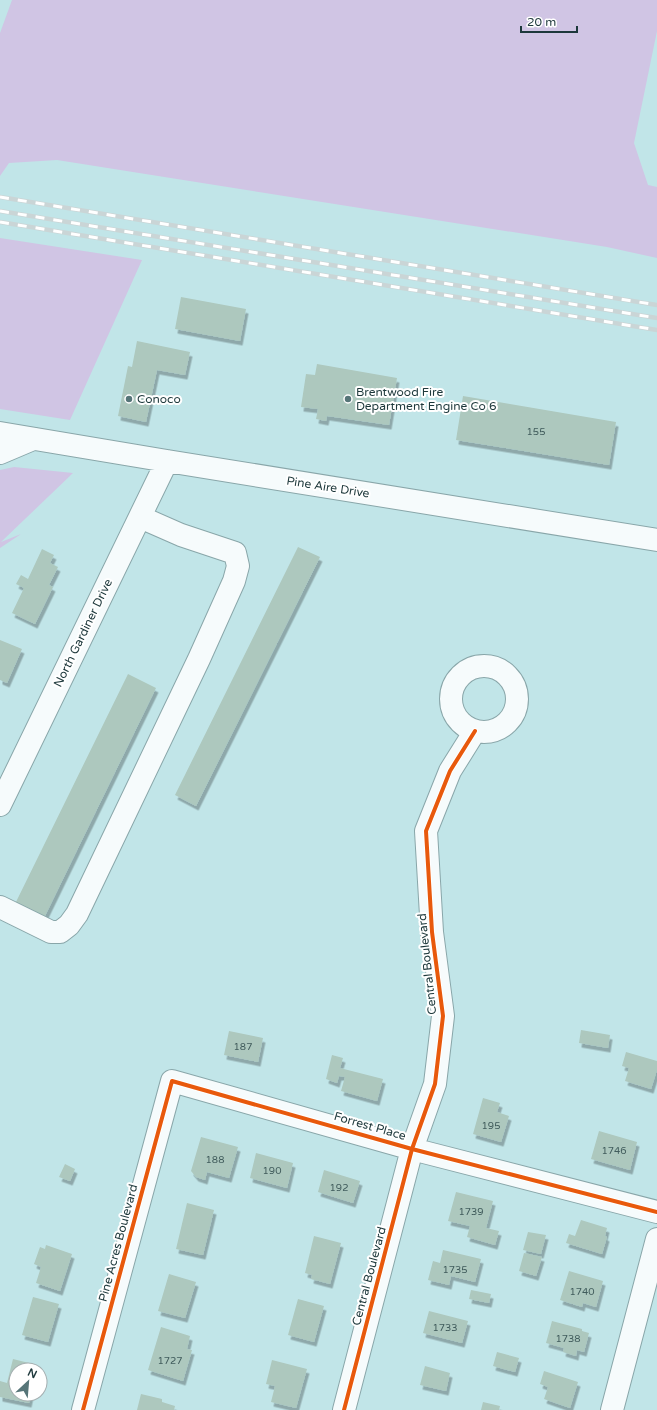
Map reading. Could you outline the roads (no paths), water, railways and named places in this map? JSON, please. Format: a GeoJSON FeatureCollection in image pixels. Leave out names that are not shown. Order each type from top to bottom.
{"type":"FeatureCollection","features":[{"type":"Feature","properties":{"kind":"main road","name":"Pine Aire Drive"},"geometry":{"type":"LineString","coordinates":[[0,433],[657,540]]}},
{"type":"Feature","properties":{"kind":"main road"},"geometry":{"type":"LineString","coordinates":[[0,453],[33,439]]}},
{"type":"Feature","properties":{"kind":"main road","name":"North Gardiner Drive"},"geometry":{"type":"LineString","coordinates":[[0,805],[166,461]]}},
{"type":"Feature","properties":{"kind":"main road"},"geometry":{"type":"LineString","coordinates":[[0,907],[51,932],[60,932],[69,925],[77,914],[199,659],[234,581],[238,566],[235,553],[181,535],[140,517]]}},
{"type":"Feature","properties":{"kind":"main road","name":"Central Boulevard"},"geometry":{"type":"LineString","coordinates":[[344,1410],[412,1149],[435,1084],[443,1016],[432,932],[426,831],[450,771],[475,731]]}},
{"type":"Feature","properties":{"kind":"main road","name":"Forrest Place"},"geometry":{"type":"LineString","coordinates":[[172,1081],[412,1149],[657,1212]]}},
{"type":"Feature","properties":{"kind":"main road","name":"Pine Acres Boulevard"},"geometry":{"type":"LineString","coordinates":[[83,1410],[172,1081]]}},
{"type":"Feature","properties":{"kind":"main road"},"geometry":{"type":"LineString","coordinates":[[612,1410],[657,1239]]}},
{"type":"Feature","properties":{"kind":"railway"},"geometry":{"type":"LineString","coordinates":[[0,197],[657,305]]}},
{"type":"Feature","properties":{"kind":"railway"},"geometry":{"type":"LineString","coordinates":[[0,211],[657,318]]}},
{"type":"Feature","properties":{"kind":"railway"},"geometry":{"type":"LineString","coordinates":[[0,222],[657,330]]}},
{"type":"Feature","properties":{"kind":"place","name":"Conoco"},"geometry":{"type":"Point","coordinates":[129,399]}},
{"type":"Feature","properties":{"kind":"place","name":"Brentwood Fire Department Engine Co 6"},"geometry":{"type":"Point","coordinates":[348,399]}}]}
